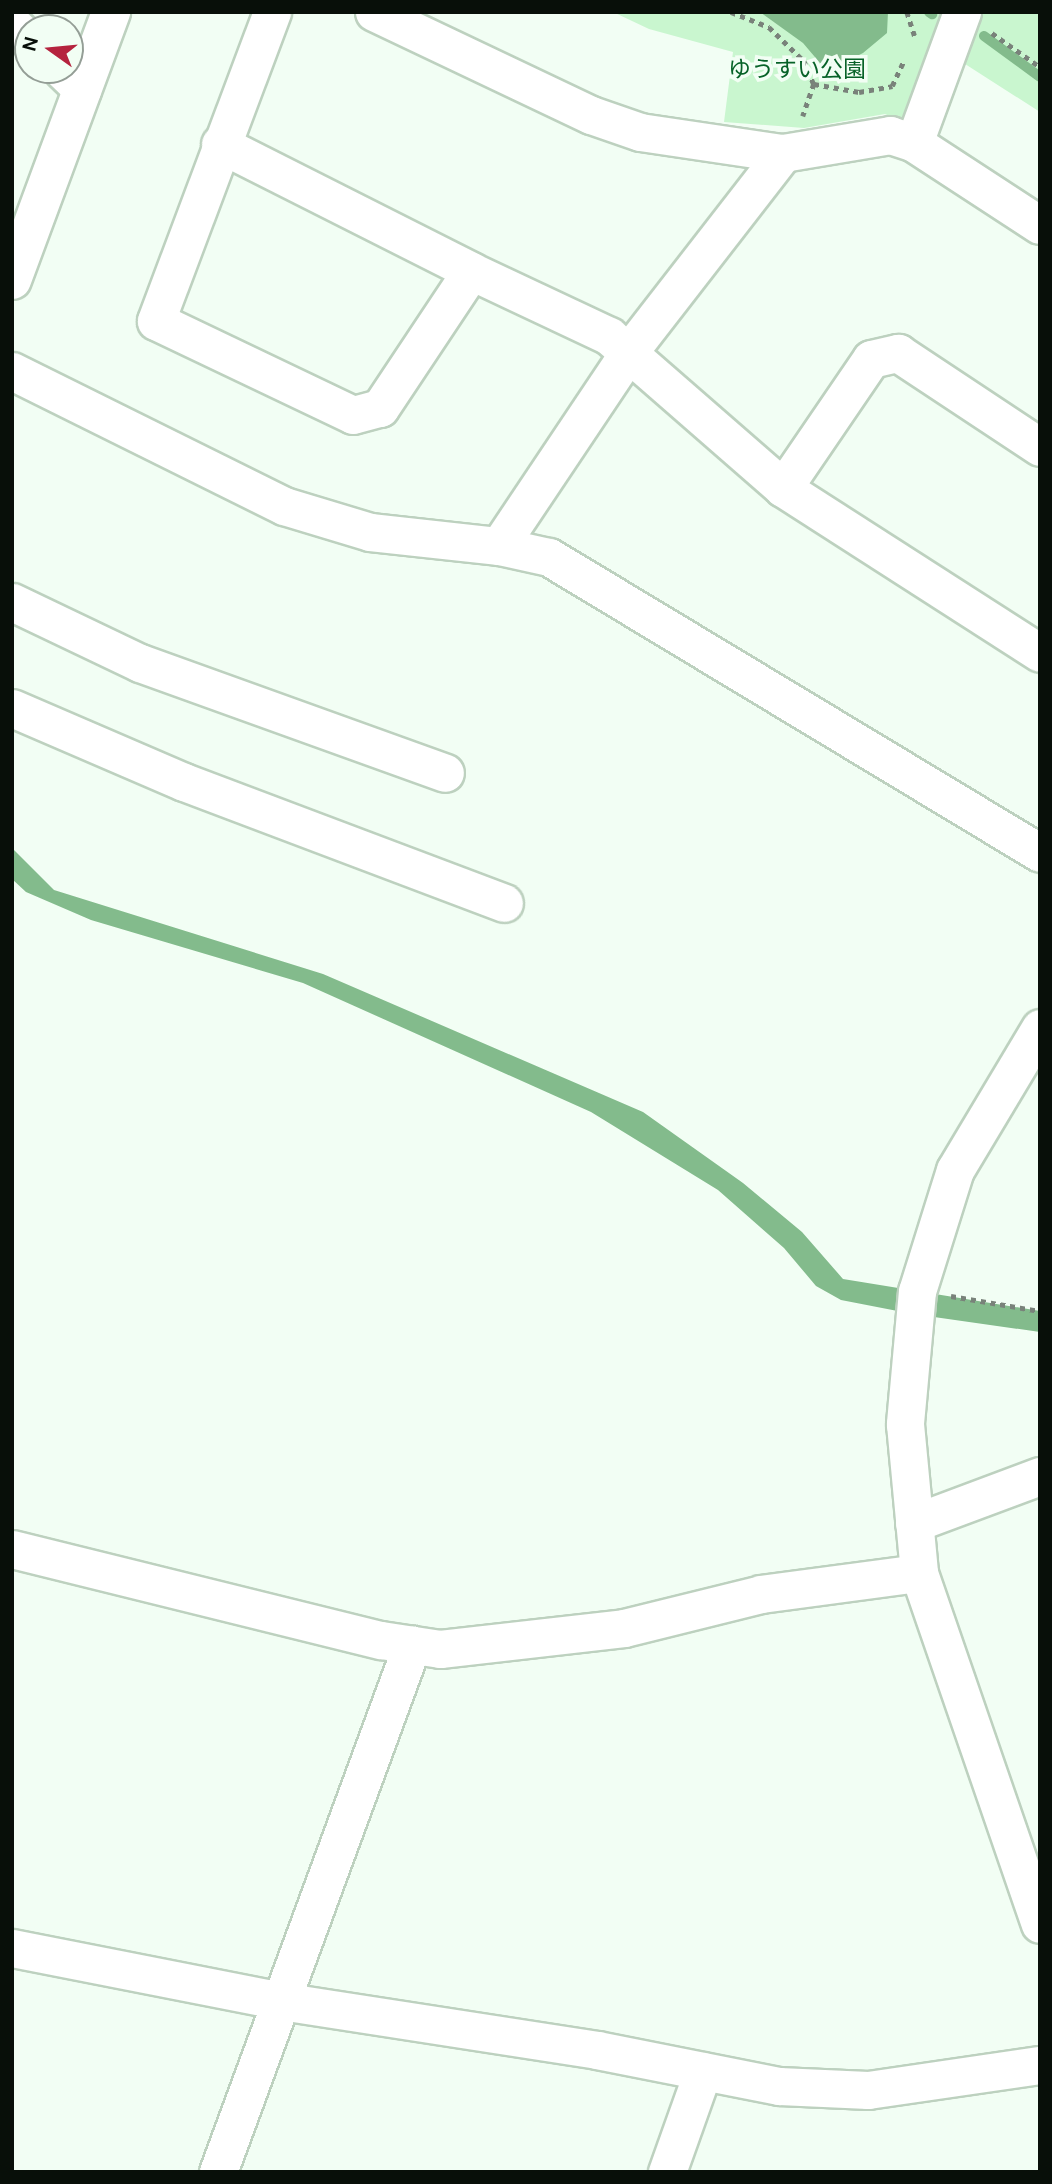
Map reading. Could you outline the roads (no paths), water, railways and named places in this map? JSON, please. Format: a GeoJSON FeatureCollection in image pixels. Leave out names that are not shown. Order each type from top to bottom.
{"type":"FeatureCollection","features":[{"type":"Feature","properties":{"kind":"street"},"geometry":{"type":"LineString","coordinates":[[84,59],[111,12]]}},
{"type":"Feature","properties":{"kind":"street"},"geometry":{"type":"LineString","coordinates":[[272,12],[220,144],[156,321],[353,415],[380,408],[471,271]]}},
{"type":"Feature","properties":{"kind":"street"},"geometry":{"type":"LineString","coordinates":[[374,12],[590,115],[640,132],[791,140],[890,135],[914,143],[1040,225]]}},
{"type":"Feature","properties":{"kind":"street"},"geometry":{"type":"LineString","coordinates":[[914,143],[976,21]]}},
{"type":"Feature","properties":{"kind":"street"},"geometry":{"type":"LineString","coordinates":[[12,280],[71,84]]}},
{"type":"Feature","properties":{"kind":"street"},"geometry":{"type":"LineString","coordinates":[[499,545],[628,353],[791,140]]}},
{"type":"Feature","properties":{"kind":"street"},"geometry":{"type":"LineString","coordinates":[[220,144],[471,271],[609,336],[783,488],[1040,653]]}},
{"type":"Feature","properties":{"kind":"street"},"geometry":{"type":"LineString","coordinates":[[783,488],[870,359],[898,353],[1040,447]]}},
{"type":"Feature","properties":{"kind":"street"},"geometry":{"type":"LineString","coordinates":[[12,371],[284,506],[370,532],[499,545],[549,557],[1040,853]]}},
{"type":"Feature","properties":{"kind":"street"},"geometry":{"type":"LineString","coordinates":[[12,602],[141,663],[445,773]]}},
{"type":"Feature","properties":{"kind":"street"},"geometry":{"type":"LineString","coordinates":[[12,708],[184,782],[504,903]]}},
{"type":"Feature","properties":{"kind":"street"},"geometry":{"type":"LineString","coordinates":[[1040,1028],[955,1170],[915,1303],[905,1424],[919,1573],[1040,1924]]}},
{"type":"Feature","properties":{"kind":"street"},"geometry":{"type":"LineString","coordinates":[[914,1523],[1040,1476]]}},
{"type":"Feature","properties":{"kind":"street"},"geometry":{"type":"LineString","coordinates":[[12,1549],[412,1645],[440,1649],[624,1628],[761,1594],[919,1573]]}},
{"type":"Feature","properties":{"kind":"street"},"geometry":{"type":"LineString","coordinates":[[218,2172],[412,1645]]}},
{"type":"Feature","properties":{"kind":"street"},"geometry":{"type":"LineString","coordinates":[[12,1948],[281,2001],[597,2050],[779,2086],[868,2090],[1040,2065]]}},
{"type":"Feature","properties":{"kind":"street"},"geometry":{"type":"LineString","coordinates":[[667,2172],[703,2071]]}},
{"type":"Feature","properties":{"kind":"waterway"},"geometry":{"type":"LineString","coordinates":[[984,36],[1040,77]]}},
{"type":"Feature","properties":{"kind":"park label","name":"ゆうすい公園"},"geometry":{"type":"Point","coordinates":[797,69]}}]}
